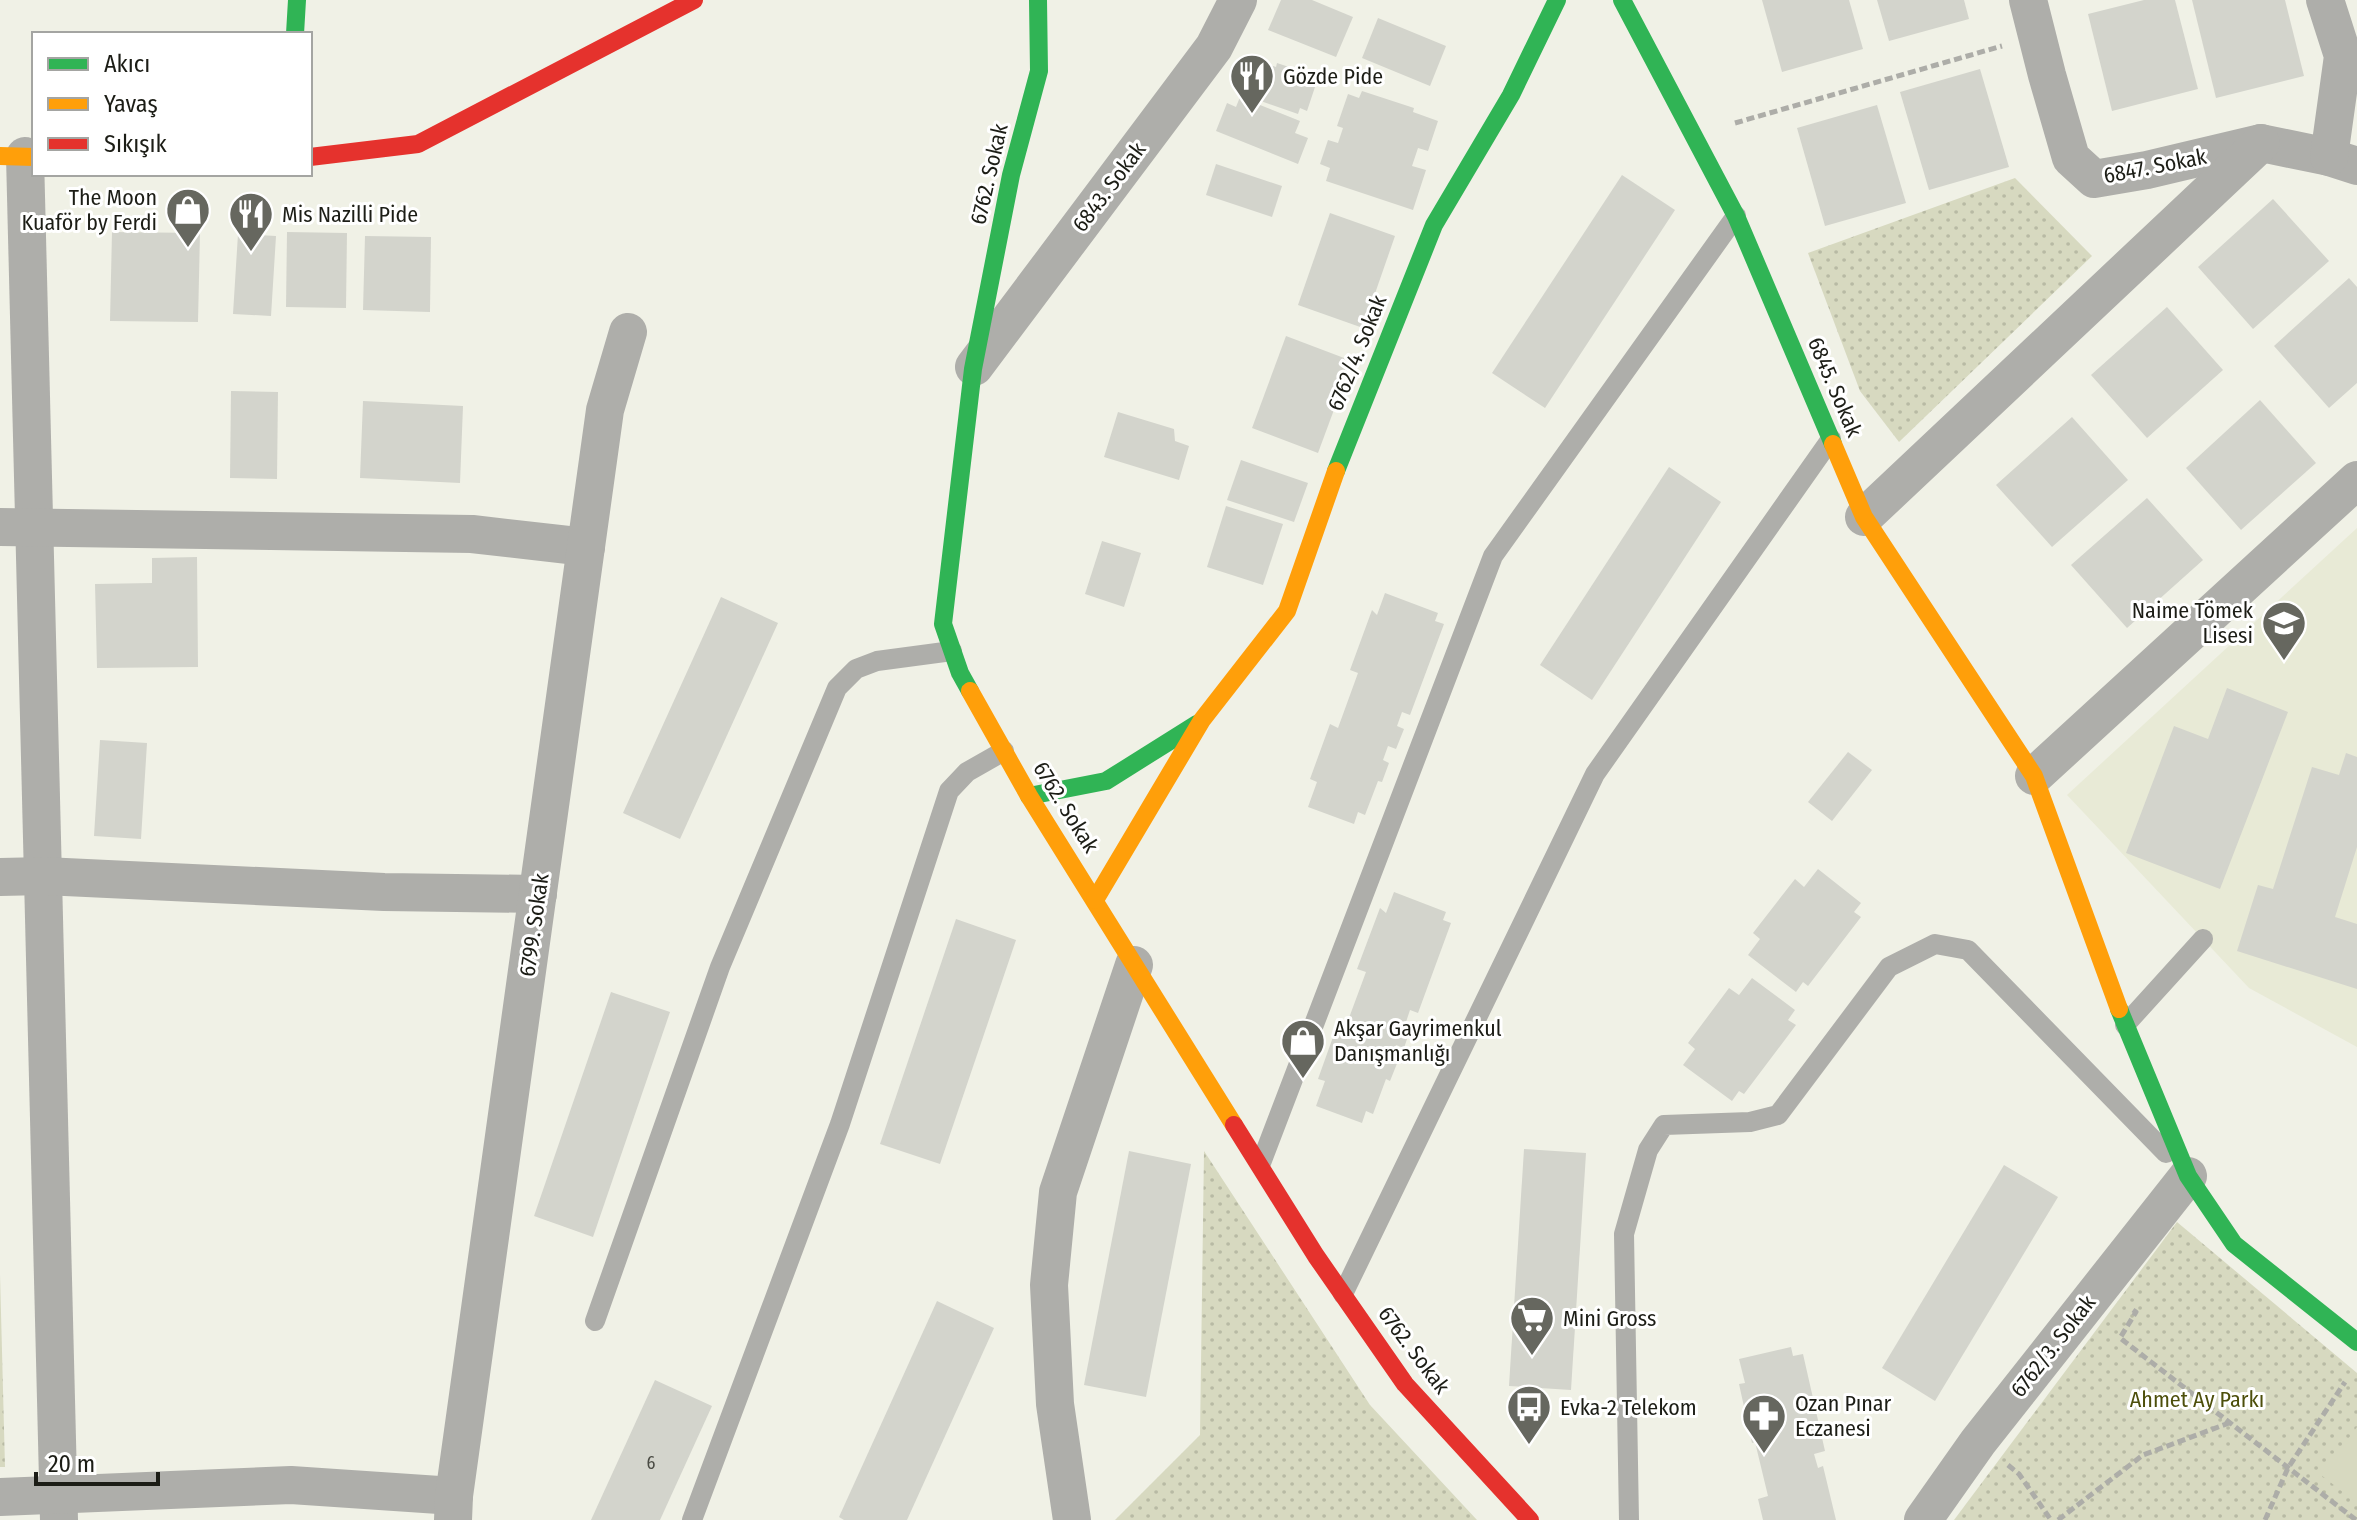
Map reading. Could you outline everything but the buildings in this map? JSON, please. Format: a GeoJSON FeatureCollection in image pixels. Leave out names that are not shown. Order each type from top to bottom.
{"type":"FeatureCollection","features":[{"type":"Feature","properties":{"kind":"street"},"geometry":{"type":"LineString","coordinates":[[295,32],[297,0]]}},
{"type":"Feature","properties":{"kind":"street"},"geometry":{"type":"LineString","coordinates":[[312,157],[418,144],[694,0]]}},
{"type":"Feature","properties":{"kind":"street","name":"6762. Sokak"},"geometry":{"type":"LineString","coordinates":[[1038,0],[1039,71],[1011,175],[973,369],[943,624],[960,673],[1029,796],[1316,1256],[1405,1384],[1530,1520]]}},
{"type":"Feature","properties":{"kind":"street","name":"6843. Sokak"},"geometry":{"type":"LineString","coordinates":[[973,369],[1214,47],[1238,0]]}},
{"type":"Feature","properties":{"kind":"street","name":"6762/4. Sokak"},"geometry":{"type":"LineString","coordinates":[[1095,900],[1202,720],[1287,611],[1340,458],[1434,225],[1511,95],[1557,0]]}},
{"type":"Feature","properties":{"kind":"street","name":"6845. Sokak"},"geometry":{"type":"LineString","coordinates":[[1622,0],[1736,216],[1864,517],[2034,776],[2125,1025],[2188,1176],[2234,1244],[2355,1337]]}},
{"type":"Feature","properties":{"kind":"street"},"geometry":{"type":"LineString","coordinates":[[2325,0],[2343,56],[2343,162]]}},
{"type":"Feature","properties":{"kind":"street","name":"6847. Sokak"},"geometry":{"type":"LineString","coordinates":[[2033,18],[2071,158],[2094,179],[2261,143],[2343,162]]}},
{"type":"Feature","properties":{"kind":"street"},"geometry":{"type":"LineString","coordinates":[[1864,517],[2261,143]]}},
{"type":"Feature","properties":{"kind":"street"},"geometry":{"type":"LineString","coordinates":[[20,156],[17,527],[44,876],[59,1508]]}},
{"type":"Feature","properties":{"kind":"street","name":"6799. Sokak"},"geometry":{"type":"LineString","coordinates":[[453,1508],[605,410],[628,332]]}},
{"type":"Feature","properties":{"kind":"street"},"geometry":{"type":"LineString","coordinates":[[2034,776],[2357,480]]}},
{"type":"Feature","properties":{"kind":"street"},"geometry":{"type":"LineString","coordinates":[[17,527],[472,534],[586,547]]}},
{"type":"Feature","properties":{"kind":"street","name":"6762/4. Sokak"},"geometry":{"type":"LineString","coordinates":[[1029,796],[1106,781],[1202,720]]}},
{"type":"Feature","properties":{"kind":"street"},"geometry":{"type":"LineString","coordinates":[[0,877],[44,876],[384,892],[538,894]]}},
{"type":"Feature","properties":{"kind":"street"},"geometry":{"type":"LineString","coordinates":[[1072,1520],[1055,1404],[1049,1285],[1058,1192],[1134,965]]}},
{"type":"Feature","properties":{"kind":"street","name":"6762/3. Sokak"},"geometry":{"type":"LineString","coordinates":[[1923,1520],[1978,1442],[2188,1176]]}},
{"type":"Feature","properties":{"kind":"street"},"geometry":{"type":"LineString","coordinates":[[0,1497],[59,1508],[291,1485],[453,1508]]}},
{"type":"Feature","properties":{"kind":"lane"},"geometry":{"type":"LineString","coordinates":[[1260,1166],[1493,556],[1736,216]]}},
{"type":"Feature","properties":{"kind":"lane"},"geometry":{"type":"LineString","coordinates":[[1343,1295],[1595,774],[1831,439]]}},
{"type":"Feature","properties":{"kind":"lane"},"geometry":{"type":"LineString","coordinates":[[595,1321],[720,967],[837,688],[856,669],[877,661],[952,651]]}},
{"type":"Feature","properties":{"kind":"lane"},"geometry":{"type":"LineString","coordinates":[[692,1520],[840,1124],[949,791],[967,772],[1004,751]]}},
{"type":"Feature","properties":{"kind":"lane"},"geometry":{"type":"LineString","coordinates":[[2125,1025],[2203,939]]}},
{"type":"Feature","properties":{"kind":"lane"},"geometry":{"type":"LineString","coordinates":[[1629,1520],[1624,1234],[1648,1150],[1664,1125],[1750,1122],[1778,1115],[1889,967],[1935,944],[1968,950],[2188,1176]]}},
{"type":"Feature","properties":{"kind":"path"},"geometry":{"type":"LineString","coordinates":[[1693,135],[2033,18]]}},
{"type":"Feature","properties":{"kind":"path"},"geometry":{"type":"LineString","coordinates":[[2100,1286],[2136,1312],[2120,1338],[2356,1520]]}},
{"type":"Feature","properties":{"kind":"path"},"geometry":{"type":"LineString","coordinates":[[2273,1520],[2266,1517],[2288,1468],[2348,1378]]}},
{"type":"Feature","properties":{"kind":"path"},"geometry":{"type":"LineString","coordinates":[[2058,1520],[2143,1455],[2229,1423]]}},
{"type":"Feature","properties":{"kind":"path"},"geometry":{"type":"LineString","coordinates":[[1978,1442],[2019,1474],[2051,1520]]}},
{"type":"Feature","properties":{"kind":"shaded area","name":"Naime Tömek Lisesi"},"geometry":{"type":"Polygon","coordinates":[[[2357,528],[2357,1047],[2249,988],[2067,795],[2357,528]]]}},
{"type":"Feature","properties":{"kind":"green space"},"geometry":{"type":"Polygon","coordinates":[[[2015,178],[2092,256],[1899,442],[1860,391],[1808,253],[2015,178]]]}},
{"type":"Feature","properties":{"kind":"green space"},"geometry":{"type":"Polygon","coordinates":[[[1204,1151],[1370,1405],[1477,1520],[1115,1520],[1200,1435],[1204,1151]]]}},
{"type":"Feature","properties":{"kind":"green space","name":"Ahmet Ay Parkı"},"geometry":{"type":"Polygon","coordinates":[[[2177,1222],[2357,1373],[2357,1520],[1954,1520],[2177,1222]]]}},
{"type":"Feature","properties":{"kind":"green space"},"geometry":{"type":"Polygon","coordinates":[[[0,1274],[5,1467],[0,1467],[0,1274]]]}},
{"type":"Feature","properties":{"kind":"green space"},"geometry":{"type":"Polygon","coordinates":[[[2357,1427],[2357,1503],[2321,1475],[2357,1427]]]}},
{"type":"Feature","properties":{"kind":"traffic: fast"},"geometry":{"type":"LineString","coordinates":[[295,32],[297,0]]}},
{"type":"Feature","properties":{"kind":"traffic: fast"},"geometry":{"type":"LineString","coordinates":[[970,691],[960,673],[943,624],[973,369],[1011,175],[1039,71],[1038,0]]}},
{"type":"Feature","properties":{"kind":"traffic: fast"},"geometry":{"type":"LineString","coordinates":[[1336,471],[1434,225],[1511,95],[1557,0]]}},
{"type":"Feature","properties":{"kind":"traffic: fast"},"geometry":{"type":"LineString","coordinates":[[1622,0],[1736,216],[1833,444]]}},
{"type":"Feature","properties":{"kind":"traffic: fast"},"geometry":{"type":"LineString","coordinates":[[1029,796],[1106,781],[1197,724]]}},
{"type":"Feature","properties":{"kind":"traffic: fast"},"geometry":{"type":"LineString","coordinates":[[2119,1009],[2188,1176],[2234,1244],[2357,1342]]}},
{"type":"Feature","properties":{"kind":"traffic: slow"},"geometry":{"type":"LineString","coordinates":[[0,156],[32,157]]}},
{"type":"Feature","properties":{"kind":"traffic: slow"},"geometry":{"type":"LineString","coordinates":[[1833,444],[1864,517],[2034,776],[2119,1009]]}},
{"type":"Feature","properties":{"kind":"traffic: slow"},"geometry":{"type":"LineString","coordinates":[[1095,900],[1202,720],[1287,611],[1336,471]]}},
{"type":"Feature","properties":{"kind":"traffic: slow"},"geometry":{"type":"LineString","coordinates":[[970,691],[1029,796],[1234,1125]]}},
{"type":"Feature","properties":{"kind":"traffic: jam"},"geometry":{"type":"LineString","coordinates":[[312,157],[418,144],[694,0]]}},
{"type":"Feature","properties":{"kind":"traffic: jam"},"geometry":{"type":"LineString","coordinates":[[1234,1125],[1316,1256],[1405,1384],[1530,1520]]}},
{"type":"Feature","properties":{"kind":"place","name":"Gözde Pide"},"geometry":{"type":"Point","coordinates":[1252,115]}},
{"type":"Feature","properties":{"kind":"place","name":"The Moon Kuaför by Ferdi"},"geometry":{"type":"Point","coordinates":[188,249]}},
{"type":"Feature","properties":{"kind":"place","name":"Mis Nazilli Pide"},"geometry":{"type":"Point","coordinates":[251,253]}},
{"type":"Feature","properties":{"kind":"place","name":"Naime Tömek Lisesi"},"geometry":{"type":"Point","coordinates":[2284,662]}},
{"type":"Feature","properties":{"kind":"place","name":"Akşar Gayrimenkul Danışmanlığı"},"geometry":{"type":"Point","coordinates":[1303,1080]}},
{"type":"Feature","properties":{"kind":"place","name":"Mini Gross"},"geometry":{"type":"Point","coordinates":[1532,1357]}},
{"type":"Feature","properties":{"kind":"place","name":"Evka-2 Telekom"},"geometry":{"type":"Point","coordinates":[1529,1446]}},
{"type":"Feature","properties":{"kind":"place","name":"Ozan Pınar Eczanesi"},"geometry":{"type":"Point","coordinates":[1764,1455]}}]}
